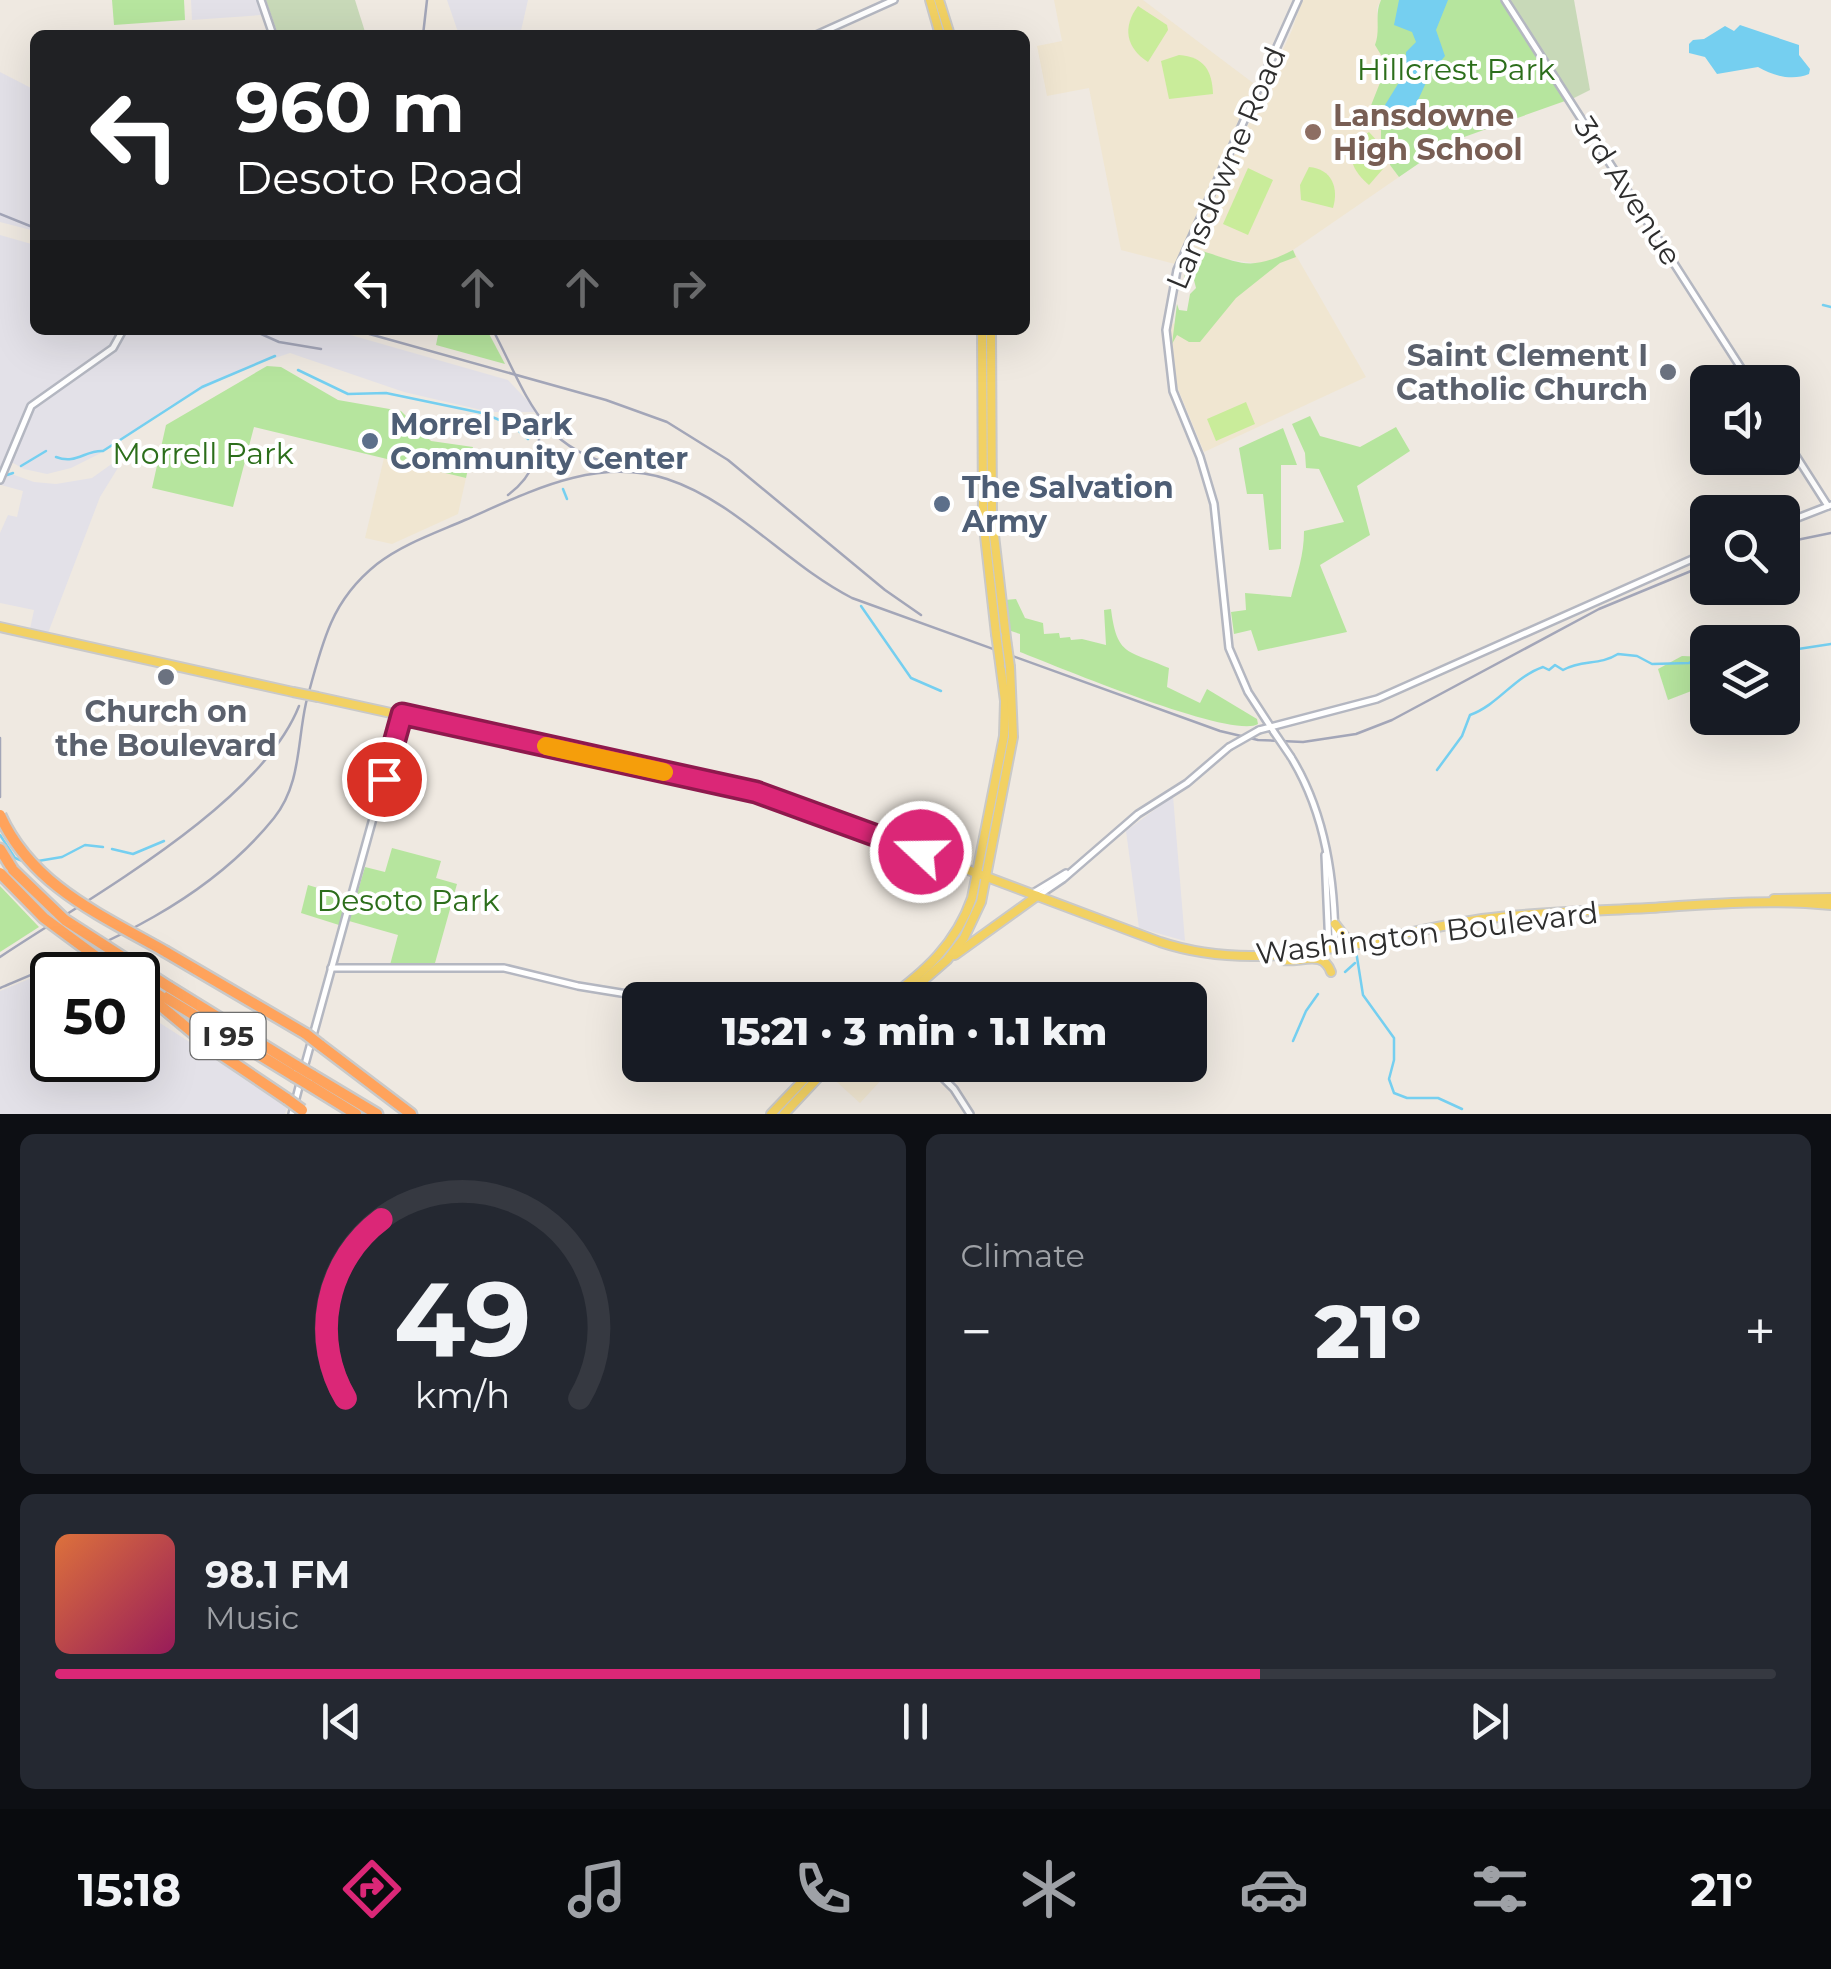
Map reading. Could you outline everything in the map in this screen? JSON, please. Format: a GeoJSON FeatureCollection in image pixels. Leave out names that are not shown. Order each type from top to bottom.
{"type":"FeatureCollection","features":[{"type":"Feature","properties":{"kind":"highway"},"geometry":{"type":"LineString","coordinates":[[0,815],[20,851],[45,879],[306,1034],[411,1114]]}},
{"type":"Feature","properties":{"kind":"highway","name":"I 95"},"geometry":{"type":"LineString","coordinates":[[0,851],[65,920],[163,995],[378,1114]]}},
{"type":"Feature","properties":{"kind":"highway"},"geometry":{"type":"LineString","coordinates":[[0,874],[44,918],[89,952]]}},
{"type":"Feature","properties":{"kind":"highway"},"geometry":{"type":"LineString","coordinates":[[160,994],[210,1047],[301,1112]]}},
{"type":"Feature","properties":{"kind":"highway","name":"I 95"},"geometry":{"type":"LineString","coordinates":[[311,1080],[356,1114]]}},
{"type":"Feature","properties":{"kind":"main road"},"geometry":{"type":"LineString","coordinates":[[930,0],[939,30]]}},
{"type":"Feature","properties":{"kind":"main road"},"geometry":{"type":"LineString","coordinates":[[939,0],[948,30]]}},
{"type":"Feature","properties":{"kind":"main road"},"geometry":{"type":"LineString","coordinates":[[947,960],[982,877],[1013,736],[1010,667],[1001,636],[983,518],[982,335]]}},
{"type":"Feature","properties":{"kind":"main road"},"geometry":{"type":"LineString","coordinates":[[982,877],[1004,736],[1005,702],[991,503],[992,335]]}},
{"type":"Feature","properties":{"kind":"main road","name":"Washington Boulevard"},"geometry":{"type":"LineString","coordinates":[[0,627],[756,792],[1174,947],[1262,956],[1332,949],[1497,917],[1760,902],[1831,902]]}},
{"type":"Feature","properties":{"kind":"main road"},"geometry":{"type":"LineString","coordinates":[[910,982],[960,935],[980,930],[1035,895]]}},
{"type":"Feature","properties":{"kind":"main road"},"geometry":{"type":"LineString","coordinates":[[921,982],[1035,895]]}},
{"type":"Feature","properties":{"kind":"main road"},"geometry":{"type":"LineString","coordinates":[[1335,924],[1345,937],[1359,944]]}},
{"type":"Feature","properties":{"kind":"main road"},"geometry":{"type":"LineString","coordinates":[[1262,956],[1291,961],[1323,959],[1332,972]]}},
{"type":"Feature","properties":{"kind":"main road"},"geometry":{"type":"LineString","coordinates":[[772,1114],[802,1082]]}},
{"type":"Feature","properties":{"kind":"main road"},"geometry":{"type":"LineString","coordinates":[[784,1114],[814,1082]]}},
{"type":"Feature","properties":{"kind":"street"},"geometry":{"type":"LineString","coordinates":[[261,0],[271,30]]}},
{"type":"Feature","properties":{"kind":"street"},"geometry":{"type":"LineString","coordinates":[[827,30],[894,0]]}},
{"type":"Feature","properties":{"kind":"street","name":"Lansdowne Road"},"geometry":{"type":"LineString","coordinates":[[1298,0],[1177,270],[1168,302],[1166,330],[1168,370],[1214,504],[1229,648],[1240,678],[1313,800],[1325,846],[1335,924],[1332,949]]}},
{"type":"Feature","properties":{"kind":"street","name":"3rd Avenue"},"geometry":{"type":"LineString","coordinates":[[1506,0],[1739,365]]}},
{"type":"Feature","properties":{"kind":"street"},"geometry":{"type":"LineString","coordinates":[[0,480],[31,406],[113,348],[120,335]]}},
{"type":"Feature","properties":{"kind":"street"},"geometry":{"type":"LineString","coordinates":[[1800,461],[1830,506],[1800,517]]}},
{"type":"Feature","properties":{"kind":"street"},"geometry":{"type":"LineString","coordinates":[[1035,895],[1073,869],[1138,814],[1187,783],[1229,747],[1259,730],[1377,699],[1690,560]]}},
{"type":"Feature","properties":{"kind":"street"},"geometry":{"type":"LineString","coordinates":[[301,1112],[331,968],[402,714]]}},
{"type":"Feature","properties":{"kind":"street","name":"Lansdowne Road"},"geometry":{"type":"LineString","coordinates":[[1325,846],[1332,949]]}},
{"type":"Feature","properties":{"kind":"street"},"geometry":{"type":"LineString","coordinates":[[331,968],[504,968],[622,993]]}},
{"type":"Feature","properties":{"kind":"street"},"geometry":{"type":"LineString","coordinates":[[947,1082],[970,1114]]}},
{"type":"Feature","properties":{"kind":"shaded area"},"geometry":{"type":"Polygon","coordinates":[[[191,0],[257,0],[262,15],[192,20],[191,0]]]}},
{"type":"Feature","properties":{"kind":"shaded area"},"geometry":{"type":"Polygon","coordinates":[[[447,0],[528,0],[521,30],[457,30],[447,0]]]}},
{"type":"Feature","properties":{"kind":"shaded area"},"geometry":{"type":"Polygon","coordinates":[[[1054,0],[1143,0],[1257,86],[1175,264],[1121,250],[1089,88],[1047,96],[1037,46],[1062,41],[1054,0]]]}},
{"type":"Feature","properties":{"kind":"shaded area"},"geometry":{"type":"Polygon","coordinates":[[[1302,0],[1381,0],[1377,8],[1380,48],[1387,65],[1374,103],[1390,152],[1390,165],[1399,177],[1293,250],[1366,377],[1204,452],[1178,389],[1170,326],[1268,265],[1189,254],[1292,30],[1302,0]]]}},
{"type":"Feature","properties":{"kind":"shaded area"},"geometry":{"type":"Polygon","coordinates":[[[0,72],[30,87],[30,230],[0,222],[0,72]]]}},
{"type":"Feature","properties":{"kind":"shaded area"},"geometry":{"type":"Polygon","coordinates":[[[0,235],[30,244],[30,335],[350,335],[508,380],[538,412],[490,412],[404,392],[290,353],[245,368],[171,405],[99,454],[71,468],[47,474],[24,469],[6,459],[0,472],[0,235]]]}},
{"type":"Feature","properties":{"kind":"shaded area"},"geometry":{"type":"Polygon","coordinates":[[[127,453],[100,497],[48,633],[30,629],[34,610],[0,603],[0,533],[8,515],[17,517],[23,491],[1,485],[6,472],[34,482],[56,484],[92,478],[127,453]]]}},
{"type":"Feature","properties":{"kind":"shaded area"},"geometry":{"type":"Polygon","coordinates":[[[384,458],[466,478],[458,514],[392,544],[365,538],[384,458]]]}},
{"type":"Feature","properties":{"kind":"shaded area"},"geometry":{"type":"Polygon","coordinates":[[[1173,796],[1185,941],[1139,928],[1126,831],[1173,796]]]}},
{"type":"Feature","properties":{"kind":"shaded area"},"geometry":{"type":"Polygon","coordinates":[[[30,979],[30,1082],[160,1082],[160,1023],[288,1105],[285,1114],[0,1114],[0,991],[30,979]]]}},
{"type":"Feature","properties":{"kind":"shaded area"},"geometry":{"type":"Polygon","coordinates":[[[837,1082],[879,1082],[860,1103],[837,1082]]]}},
{"type":"Feature","properties":{"kind":"green space"},"geometry":{"type":"Polygon","coordinates":[[[112,0],[184,0],[185,20],[114,25],[112,0]]]}},
{"type":"Feature","properties":{"kind":"green space"},"geometry":{"type":"Polygon","coordinates":[[[266,0],[355,0],[364,30],[276,30],[266,0]]]}},
{"type":"Feature","properties":{"kind":"green space","name":"Hillcrest Park"},"geometry":{"type":"Polygon","coordinates":[[[1381,0],[1500,0],[1565,101],[1450,142],[1399,177],[1390,165],[1390,152],[1381,142],[1381,120],[1370,122],[1368,113],[1387,65],[1375,45],[1381,0]]]}},
{"type":"Feature","properties":{"kind":"green space"},"geometry":{"type":"Polygon","coordinates":[[[1509,0],[1574,0],[1590,90],[1572,99],[1509,0]]]}},
{"type":"Feature","properties":{"kind":"green space"},"geometry":{"type":"Polygon","coordinates":[[[1138,6],[1167,25],[1168,30],[1148,62],[1135,50],[1129,37],[1130,22],[1138,6]]]}},
{"type":"Feature","properties":{"kind":"green space"},"geometry":{"type":"Polygon","coordinates":[[[1179,55],[1205,66],[1213,94],[1169,99],[1161,61],[1179,55]]]}},
{"type":"Feature","properties":{"kind":"green space"},"geometry":{"type":"Polygon","coordinates":[[[1369,132],[1389,154],[1389,162],[1369,185],[1356,171],[1352,158],[1356,145],[1369,132]]]}},
{"type":"Feature","properties":{"kind":"green space"},"geometry":{"type":"Polygon","coordinates":[[[1309,167],[1323,171],[1332,181],[1333,208],[1301,200],[1300,185],[1309,167]]]}},
{"type":"Feature","properties":{"kind":"green space"},"geometry":{"type":"Polygon","coordinates":[[[1248,168],[1273,180],[1248,235],[1223,224],[1248,168]]]}},
{"type":"Feature","properties":{"kind":"green space"},"geometry":{"type":"Polygon","coordinates":[[[1192,248],[1243,263],[1264,262],[1293,250],[1296,257],[1280,263],[1236,298],[1200,342],[1189,342],[1177,335],[1172,344],[1177,304],[1179,310],[1187,311],[1190,294],[1196,288],[1194,280],[1184,278],[1192,248]]]}},
{"type":"Feature","properties":{"kind":"green space"},"geometry":{"type":"Polygon","coordinates":[[[438,335],[490,335],[505,364],[436,345],[438,335]]]}},
{"type":"Feature","properties":{"kind":"green space","name":"Morrell Park"},"geometry":{"type":"Polygon","coordinates":[[[267,366],[281,367],[338,400],[401,411],[431,441],[473,447],[466,478],[254,427],[233,507],[152,488],[166,425],[267,366]]]}},
{"type":"Feature","properties":{"kind":"green space"},"geometry":{"type":"Polygon","coordinates":[[[1246,402],[1255,424],[1216,441],[1207,419],[1246,402]]]}},
{"type":"Feature","properties":{"kind":"green space"},"geometry":{"type":"Polygon","coordinates":[[[1310,416],[1320,436],[1360,447],[1396,427],[1410,451],[1357,486],[1370,535],[1320,565],[1347,632],[1258,651],[1251,630],[1234,634],[1231,612],[1246,610],[1245,593],[1291,597],[1304,531],[1344,522],[1319,469],[1306,468],[1305,453],[1292,424],[1310,416]]]}},
{"type":"Feature","properties":{"kind":"green space"},"geometry":{"type":"Polygon","coordinates":[[[1283,428],[1297,465],[1281,465],[1281,549],[1269,550],[1263,494],[1247,494],[1239,448],[1283,428]]]}},
{"type":"Feature","properties":{"kind":"green space"},"geometry":{"type":"Polygon","coordinates":[[[1016,599],[1025,618],[1043,623],[1044,634],[1059,633],[1060,638],[1106,645],[1104,610],[1111,609],[1121,644],[1134,654],[1169,668],[1167,687],[1200,703],[1207,689],[1257,719],[1258,724],[1242,726],[1181,712],[1020,652],[1020,634],[1008,630],[1005,600],[1016,599]]]}},
{"type":"Feature","properties":{"kind":"green space"},"geometry":{"type":"Polygon","coordinates":[[[1682,656],[1690,656],[1690,692],[1668,700],[1658,669],[1682,656]]]}},
{"type":"Feature","properties":{"kind":"green space","name":"Desoto Park"},"geometry":{"type":"Polygon","coordinates":[[[392,848],[441,861],[436,878],[457,884],[435,963],[390,965],[398,935],[349,921],[365,867],[385,872],[392,848]]]}},
{"type":"Feature","properties":{"kind":"green space"},"geometry":{"type":"Polygon","coordinates":[[[308,885],[348,897],[339,925],[301,913],[308,885]]]}},
{"type":"Feature","properties":{"kind":"green space"},"geometry":{"type":"Polygon","coordinates":[[[0,886],[39,927],[0,952],[0,886]]]}},
{"type":"Feature","properties":{"kind":"water"},"geometry":{"type":"Polygon","coordinates":[[[1399,0],[1448,0],[1436,30],[1445,56],[1429,76],[1414,109],[1392,124],[1384,118],[1385,105],[1406,71],[1406,52],[1416,42],[1412,32],[1394,25],[1399,0]]]}},
{"type":"Feature","properties":{"kind":"water"},"geometry":{"type":"Polygon","coordinates":[[[1740,25],[1799,45],[1799,55],[1810,69],[1809,74],[1783,76],[1758,67],[1717,74],[1705,57],[1689,53],[1693,40],[1704,39],[1725,26],[1734,31],[1740,25]]]}},
{"type":"Feature","properties":{"kind":"waterway"},"geometry":{"type":"LineString","coordinates":[[1823,305],[1831,307]]}},
{"type":"Feature","properties":{"kind":"waterway"},"geometry":{"type":"LineString","coordinates":[[56,457],[69,459],[103,451],[202,387],[275,356]]}},
{"type":"Feature","properties":{"kind":"waterway"},"geometry":{"type":"LineString","coordinates":[[298,370],[348,394],[386,393],[482,413],[512,425],[528,439]]}},
{"type":"Feature","properties":{"kind":"waterway"},"geometry":{"type":"LineString","coordinates":[[21,466],[46,451]]}},
{"type":"Feature","properties":{"kind":"waterway"},"geometry":{"type":"LineString","coordinates":[[550,454],[555,464]]}},
{"type":"Feature","properties":{"kind":"waterway"},"geometry":{"type":"LineString","coordinates":[[7,475],[13,473]]}},
{"type":"Feature","properties":{"kind":"waterway"},"geometry":{"type":"LineString","coordinates":[[563,489],[567,499]]}},
{"type":"Feature","properties":{"kind":"waterway"},"geometry":{"type":"LineString","coordinates":[[861,606],[911,678],[941,691]]}},
{"type":"Feature","properties":{"kind":"waterway"},"geometry":{"type":"LineString","coordinates":[[1800,649],[1831,644]]}},
{"type":"Feature","properties":{"kind":"waterway"},"geometry":{"type":"LineString","coordinates":[[1437,770],[1462,736],[1470,715],[1543,667],[1549,670],[1555,665],[1563,670],[1618,654],[1637,656],[1652,664],[1690,663]]}},
{"type":"Feature","properties":{"kind":"waterway"},"geometry":{"type":"LineString","coordinates":[[0,835],[15,858],[25,862]]}},
{"type":"Feature","properties":{"kind":"waterway"},"geometry":{"type":"LineString","coordinates":[[112,849],[133,854],[164,841]]}},
{"type":"Feature","properties":{"kind":"waterway"},"geometry":{"type":"LineString","coordinates":[[38,861],[62,857],[85,845],[103,847]]}},
{"type":"Feature","properties":{"kind":"waterway"},"geometry":{"type":"LineString","coordinates":[[1356,951],[1363,995],[1394,1038],[1389,1079],[1394,1093],[1407,1098],[1438,1098],[1462,1109]]}},
{"type":"Feature","properties":{"kind":"waterway"},"geometry":{"type":"LineString","coordinates":[[1345,972],[1355,963]]}},
{"type":"Feature","properties":{"kind":"waterway"},"geometry":{"type":"LineString","coordinates":[[1293,1041],[1318,994]]}},
{"type":"Feature","properties":{"kind":"railway"},"geometry":{"type":"LineString","coordinates":[[424,30],[427,0]]}},
{"type":"Feature","properties":{"kind":"railway"},"geometry":{"type":"LineString","coordinates":[[0,214],[30,226]]}},
{"type":"Feature","properties":{"kind":"railway"},"geometry":{"type":"LineString","coordinates":[[263,335],[279,342],[321,349]]}},
{"type":"Feature","properties":{"kind":"railway"},"geometry":{"type":"LineString","coordinates":[[373,335],[606,400],[667,422],[728,460],[885,590],[921,615]]}},
{"type":"Feature","properties":{"kind":"railway"},"geometry":{"type":"LineString","coordinates":[[496,335],[526,396],[552,432],[590,457],[616,465]]}},
{"type":"Feature","properties":{"kind":"railway"},"geometry":{"type":"LineString","coordinates":[[508,495],[535,460],[539,439],[537,416]]}},
{"type":"Feature","properties":{"kind":"railway"},"geometry":{"type":"LineString","coordinates":[[0,988],[112,939],[183,899],[246,849],[274,818],[294,777],[306,703],[327,633],[345,598],[370,570],[420,539],[563,480],[614,472],[667,479],[716,503],[852,598],[1220,731],[1258,740],[1303,742],[1356,734],[1392,720],[1599,609],[1690,571]]}},
{"type":"Feature","properties":{"kind":"railway"},"geometry":{"type":"LineString","coordinates":[[1800,539],[1831,533]]}},
{"type":"Feature","properties":{"kind":"railway"},"geometry":{"type":"LineString","coordinates":[[0,957],[123,878],[210,813],[248,779],[279,743],[299,706]]}},
{"type":"Feature","properties":{"kind":"railway"},"geometry":{"type":"LineString","coordinates":[[0,738],[0,797]]}},
{"type":"Feature","properties":{"kind":"slow traffic"},"geometry":{"type":"LineString","coordinates":[[546,746],[664,772]]}},
{"type":"Feature","properties":{"kind":"place","name":"Lansdowne High School"},"geometry":{"type":"Point","coordinates":[1313,132]}},
{"type":"Feature","properties":{"kind":"place","name":"Saint Clement I Catholic Church"},"geometry":{"type":"Point","coordinates":[1668,372]}},
{"type":"Feature","properties":{"kind":"place","name":"Morrel Park Community Center"},"geometry":{"type":"Point","coordinates":[370,441]}},
{"type":"Feature","properties":{"kind":"place","name":"The Salvation Army"},"geometry":{"type":"Point","coordinates":[942,504]}},
{"type":"Feature","properties":{"kind":"place","name":"Church on the Boulevard"},"geometry":{"type":"Point","coordinates":[166,677]}},
{"type":"Feature","properties":{"kind":"route"},"geometry":{"type":"LineString","coordinates":[[384,779],[402,714],[756,792],[921,852]]}}]}
